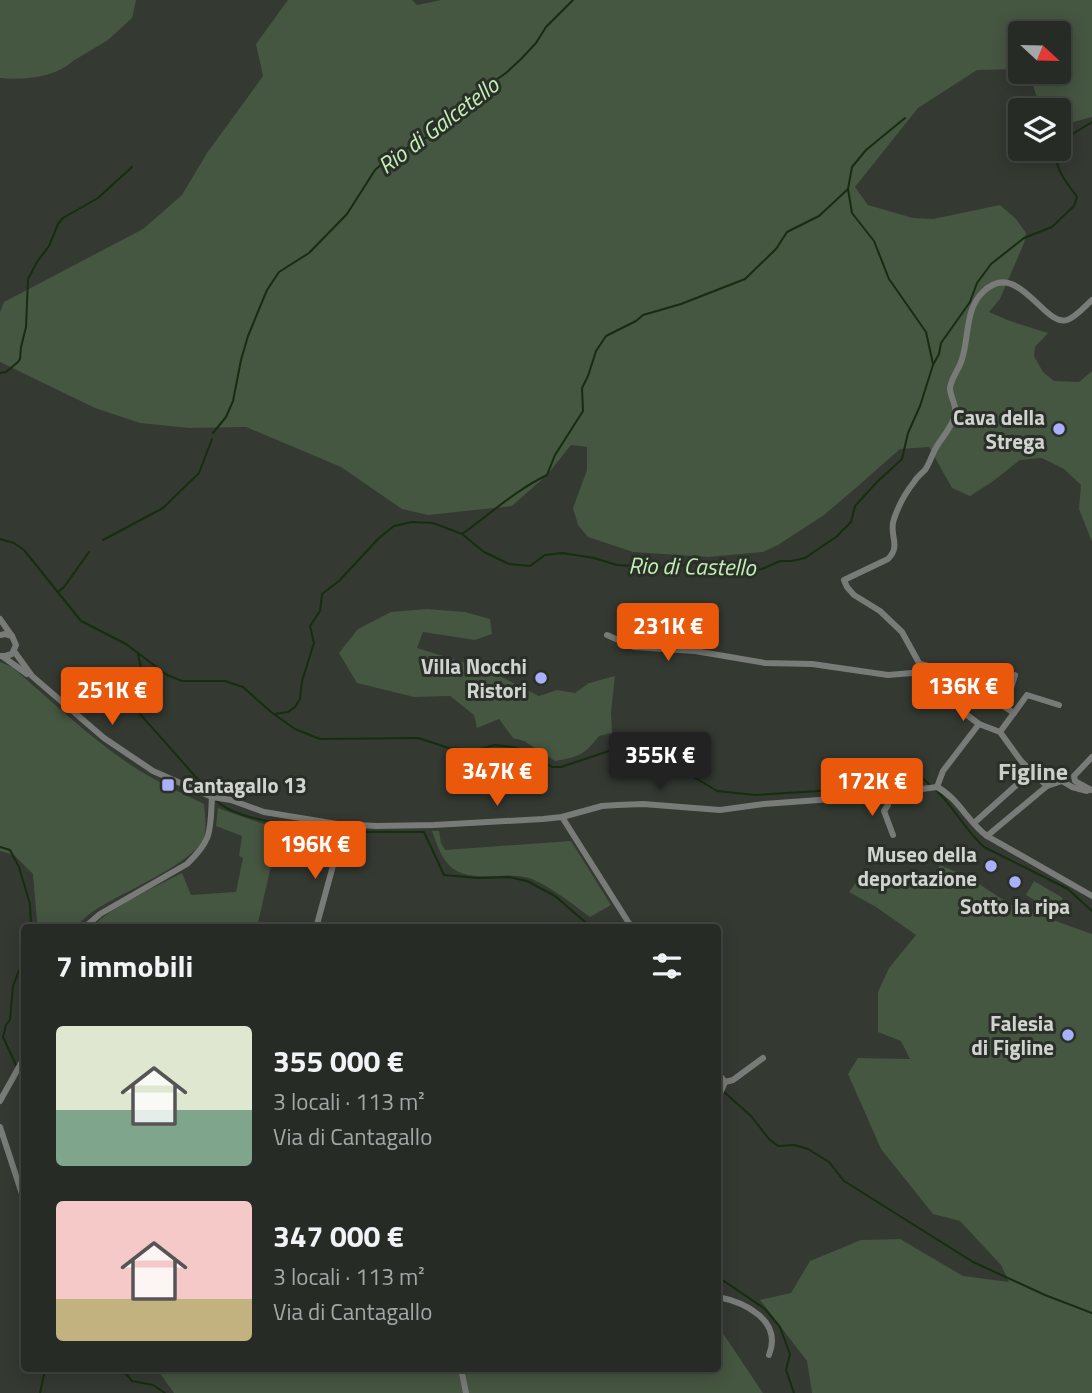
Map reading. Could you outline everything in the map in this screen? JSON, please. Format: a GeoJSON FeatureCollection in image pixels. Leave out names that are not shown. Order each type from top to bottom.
{"type":"FeatureCollection","features":[{"type":"Feature","properties":{"kind":"street"},"geometry":{"type":"LineString","coordinates":[[924,672],[902,632],[880,611],[846,587],[844,580],[893,554],[896,546],[892,525],[894,518],[912,483],[925,470],[935,448],[949,429],[956,412],[950,386],[962,360],[970,316],[982,293],[991,286],[1008,282],[1060,320],[1073,316],[1092,300]]}},
{"type":"Feature","properties":{"kind":"street"},"geometry":{"type":"LineString","coordinates":[[1,620],[0,633],[12,636]]}},
{"type":"Feature","properties":{"kind":"street"},"geometry":{"type":"LineString","coordinates":[[1,620],[12,636],[16,645],[15,651],[32,676]]}},
{"type":"Feature","properties":{"kind":"street"},"geometry":{"type":"LineString","coordinates":[[607,635],[634,647],[695,650],[765,663],[812,664],[888,675],[924,672],[936,678],[967,715],[1000,732],[1031,772],[1047,786]]}},
{"type":"Feature","properties":{"kind":"street"},"geometry":{"type":"LineString","coordinates":[[0,655],[8,656],[15,651]]}},
{"type":"Feature","properties":{"kind":"street"},"geometry":{"type":"LineString","coordinates":[[0,655],[32,676],[104,738],[149,769],[216,798],[264,812],[337,824],[434,825],[562,817],[610,805],[643,804],[720,810],[860,797],[933,787],[951,796],[988,836],[1092,896]]}},
{"type":"Feature","properties":{"kind":"street"},"geometry":{"type":"LineString","coordinates":[[920,664],[965,675],[1010,691],[1019,704]]}},
{"type":"Feature","properties":{"kind":"street"},"geometry":{"type":"LineString","coordinates":[[1010,691],[1015,676]]}},
{"type":"Feature","properties":{"kind":"street"},"geometry":{"type":"LineString","coordinates":[[998,687],[1003,706],[1014,713]]}},
{"type":"Feature","properties":{"kind":"street"},"geometry":{"type":"LineString","coordinates":[[1000,732],[1027,695],[1059,705]]}},
{"type":"Feature","properties":{"kind":"street"},"geometry":{"type":"LineString","coordinates":[[933,787],[979,723]]}},
{"type":"Feature","properties":{"kind":"street"},"geometry":{"type":"LineString","coordinates":[[1091,790],[1075,781],[1074,776],[1092,757]]}},
{"type":"Feature","properties":{"kind":"street"},"geometry":{"type":"LineString","coordinates":[[974,823],[1031,772]]}},
{"type":"Feature","properties":{"kind":"street"},"geometry":{"type":"LineString","coordinates":[[988,836],[1047,786],[1062,780],[1072,787],[1091,790]]}},
{"type":"Feature","properties":{"kind":"street"},"geometry":{"type":"LineString","coordinates":[[886,793],[888,805],[884,811],[893,835]]}},
{"type":"Feature","properties":{"kind":"street"},"geometry":{"type":"LineString","coordinates":[[89,924],[100,914],[187,864],[200,853],[210,831],[216,798]]}},
{"type":"Feature","properties":{"kind":"street"},"geometry":{"type":"LineString","coordinates":[[562,817],[629,924]]}},
{"type":"Feature","properties":{"kind":"street"},"geometry":{"type":"LineString","coordinates":[[317,924],[340,840],[337,824]]}},
{"type":"Feature","properties":{"kind":"street"},"geometry":{"type":"LineString","coordinates":[[724,1082],[733,1080],[764,1058]]}},
{"type":"Feature","properties":{"kind":"street"},"geometry":{"type":"LineString","coordinates":[[0,1101],[21,1064]]}},
{"type":"Feature","properties":{"kind":"street"},"geometry":{"type":"LineString","coordinates":[[721,1078],[724,1082]]}},
{"type":"Feature","properties":{"kind":"street"},"geometry":{"type":"LineString","coordinates":[[721,1090],[724,1082]]}},
{"type":"Feature","properties":{"kind":"street"},"geometry":{"type":"LineString","coordinates":[[0,1127],[21,1191]]}},
{"type":"Feature","properties":{"kind":"street"},"geometry":{"type":"LineString","coordinates":[[721,1298],[734,1300],[754,1311],[768,1324],[772,1339],[769,1355]]}},
{"type":"Feature","properties":{"kind":"street"},"geometry":{"type":"LineString","coordinates":[[462,1372],[466,1393]]}},
{"type":"Feature","properties":{"kind":"green space"},"geometry":{"type":"Polygon","coordinates":[[[0,0],[136,0],[132,18],[108,40],[57,71],[19,79],[0,78],[0,0]]]}},
{"type":"Feature","properties":{"kind":"green space"},"geometry":{"type":"Polygon","coordinates":[[[288,0],[412,0],[417,5],[441,0],[1092,0],[1092,117],[1071,123],[1071,98],[1037,98],[1033,84],[1071,84],[1071,21],[1008,21],[1008,69],[977,70],[918,108],[855,187],[868,205],[913,218],[933,219],[1000,205],[1016,219],[1026,233],[1000,299],[989,312],[1048,333],[1035,347],[1034,356],[1043,372],[1054,381],[1079,382],[1092,371],[1092,542],[1079,509],[1081,485],[1064,469],[1042,458],[1020,460],[970,496],[952,488],[929,447],[900,449],[824,515],[763,552],[708,557],[633,552],[588,537],[578,525],[573,508],[587,470],[587,447],[571,445],[547,475],[512,506],[428,515],[402,509],[341,467],[246,427],[189,428],[140,423],[95,408],[0,362],[0,312],[4,302],[143,229],[182,195],[207,153],[263,76],[256,44],[288,0]]]}},
{"type":"Feature","properties":{"kind":"green space"},"geometry":{"type":"Polygon","coordinates":[[[427,609],[465,612],[490,619],[492,634],[475,640],[423,632],[417,648],[488,670],[539,696],[557,690],[575,693],[589,683],[615,676],[611,712],[612,733],[599,736],[580,754],[555,761],[524,741],[513,738],[499,719],[477,728],[474,715],[450,696],[414,697],[357,683],[339,653],[358,629],[391,612],[427,609]]]}},
{"type":"Feature","properties":{"kind":"green space"},"geometry":{"type":"Polygon","coordinates":[[[0,662],[12,667],[121,758],[154,779],[204,804],[205,833],[198,847],[171,868],[102,906],[78,924],[39,924],[33,874],[14,855],[0,851],[0,662]]]}},
{"type":"Feature","properties":{"kind":"green space"},"geometry":{"type":"Polygon","coordinates":[[[218,808],[280,827],[258,924],[95,924],[123,904],[182,873],[191,895],[236,892],[243,858],[239,856],[242,836],[216,826],[218,808]]]}},
{"type":"Feature","properties":{"kind":"green space"},"geometry":{"type":"Polygon","coordinates":[[[432,831],[439,831],[445,850],[571,841],[611,905],[590,917],[552,890],[529,878],[461,873],[447,863],[432,831]]]}},
{"type":"Feature","properties":{"kind":"green space"},"geometry":{"type":"Polygon","coordinates":[[[940,865],[970,878],[1011,905],[1092,934],[1092,1393],[812,1393],[807,1361],[760,1300],[791,1293],[810,1261],[861,1240],[900,1239],[963,1276],[1009,1282],[1001,1265],[960,1221],[933,1214],[881,1149],[848,1074],[858,1058],[910,1059],[901,1041],[878,1032],[878,992],[889,968],[916,935],[849,892],[862,874],[891,883],[902,877],[935,875],[940,865]]]}},
{"type":"Feature","properties":{"kind":"green space"},"geometry":{"type":"Polygon","coordinates":[[[1034,881],[1063,898],[1054,912],[1026,895],[1034,881]]]}},
{"type":"Feature","properties":{"kind":"green space"},"geometry":{"type":"Polygon","coordinates":[[[721,1330],[763,1393],[174,1393],[159,1372],[464,1372],[466,1375],[470,1372],[721,1372],[721,1330]]]}},
{"type":"Feature","properties":{"kind":"waterway","name":"Rio di Galcetello"},"geometry":{"type":"LineString","coordinates":[[213,433],[226,417],[233,401],[248,336],[267,290],[279,272],[309,253],[347,214],[375,170],[389,158],[429,136],[506,73],[573,0]]}},
{"type":"Feature","properties":{"kind":"waterway"},"geometry":{"type":"LineString","coordinates":[[905,118],[866,150],[852,167],[848,189],[852,213],[874,241],[889,279],[926,332],[933,364]]}},
{"type":"Feature","properties":{"kind":"waterway","name":"Rio di Castello"},"geometry":{"type":"LineString","coordinates":[[1071,135],[1092,122]]}},
{"type":"Feature","properties":{"kind":"waterway","name":"Rio di Castello"},"geometry":{"type":"LineString","coordinates":[[275,714],[288,712],[300,699],[302,681],[314,643],[310,626],[320,611],[322,594],[339,581],[379,538],[394,526],[412,522],[433,523],[462,534],[484,552],[509,564],[530,566],[545,555],[562,553],[617,565],[673,568],[701,561],[749,571],[780,561],[805,558],[836,537],[851,522],[855,506],[902,459],[908,433],[941,343],[970,302],[977,283],[991,264],[1024,238],[1052,227],[1074,206],[1077,197],[1065,180],[1057,161]]}},
{"type":"Feature","properties":{"kind":"waterway"},"geometry":{"type":"LineString","coordinates":[[0,373],[6,372],[20,359],[26,327],[28,279],[49,246],[58,224],[63,218],[98,198],[132,167]]}},
{"type":"Feature","properties":{"kind":"waterway"},"geometry":{"type":"LineString","coordinates":[[462,534],[514,495],[547,475],[555,455],[583,411],[582,388],[596,351],[606,336],[643,315],[681,304],[745,279],[776,249],[787,232],[819,216],[848,189]]}},
{"type":"Feature","properties":{"kind":"waterway","name":"Rio di Galcetello"},"geometry":{"type":"LineString","coordinates":[[103,540],[163,508],[199,473],[212,439]]}},
{"type":"Feature","properties":{"kind":"waterway"},"geometry":{"type":"LineString","coordinates":[[0,539],[14,543],[24,550],[81,621],[126,644],[167,675],[182,681],[225,681],[243,687],[295,729],[320,739],[418,738],[449,748],[476,750],[495,745],[513,747],[529,752],[552,767],[561,767],[629,746],[669,762],[717,791],[755,795],[851,789],[871,770],[890,764],[910,769],[931,786]]}},
{"type":"Feature","properties":{"kind":"waterway","name":"Rio di Galcetello"},"geometry":{"type":"LineString","coordinates":[[58,592],[89,552]]}},
{"type":"Feature","properties":{"kind":"waterway"},"geometry":{"type":"LineString","coordinates":[[138,654],[143,678],[133,706],[210,793]]}},
{"type":"Feature","properties":{"kind":"waterway"},"geometry":{"type":"LineString","coordinates":[[936,790],[984,847],[1068,889],[1092,911]]}},
{"type":"Feature","properties":{"kind":"waterway"},"geometry":{"type":"LineString","coordinates":[[216,800],[254,818],[334,829]]}},
{"type":"Feature","properties":{"kind":"waterway"},"geometry":{"type":"LineString","coordinates":[[339,829],[424,832],[444,875],[509,877],[527,881],[555,896],[587,924]]}},
{"type":"Feature","properties":{"kind":"waterway"},"geometry":{"type":"LineString","coordinates":[[0,847],[10,850],[19,867],[30,904],[31,924]]}},
{"type":"Feature","properties":{"kind":"waterway"},"geometry":{"type":"LineString","coordinates":[[16,1065],[3,1037],[10,1020],[13,986],[21,966]]}},
{"type":"Feature","properties":{"kind":"waterway"},"geometry":{"type":"LineString","coordinates":[[723,1091],[751,1116],[778,1146],[794,1145],[808,1149],[829,1162],[844,1181],[973,1262],[1092,1313]]}},
{"type":"Feature","properties":{"kind":"waterway"},"geometry":{"type":"LineString","coordinates":[[721,1279],[765,1309],[780,1327],[790,1354],[786,1370],[794,1393]]}},
{"type":"Feature","properties":{"kind":"waterway"},"geometry":{"type":"LineString","coordinates":[[40,1393],[45,1372]]}},
{"type":"Feature","properties":{"kind":"waterway"},"geometry":{"type":"LineString","coordinates":[[124,1372],[132,1381],[153,1385],[165,1393]]}},
{"type":"Feature","properties":{"kind":"place","name":"Cava della Strega"},"geometry":{"type":"Point","coordinates":[1059,429]}},
{"type":"Feature","properties":{"kind":"place","name":"Villa Nocchi Ristori"},"geometry":{"type":"Point","coordinates":[541,678]}},
{"type":"Feature","properties":{"kind":"place","name":"Cantagallo 13"},"geometry":{"type":"Point","coordinates":[168,785]}},
{"type":"Feature","properties":{"kind":"place","name":"Museo della deportazione"},"geometry":{"type":"Point","coordinates":[991,866]}},
{"type":"Feature","properties":{"kind":"place","name":"Sotto la ripa"},"geometry":{"type":"Point","coordinates":[1015,882]}},
{"type":"Feature","properties":{"kind":"place","name":"Falesia di Figline"},"geometry":{"type":"Point","coordinates":[1068,1035]}},
{"type":"Feature","properties":{"kind":"district","name":"Figline"},"geometry":{"type":"Point","coordinates":[1033,771]}}]}
